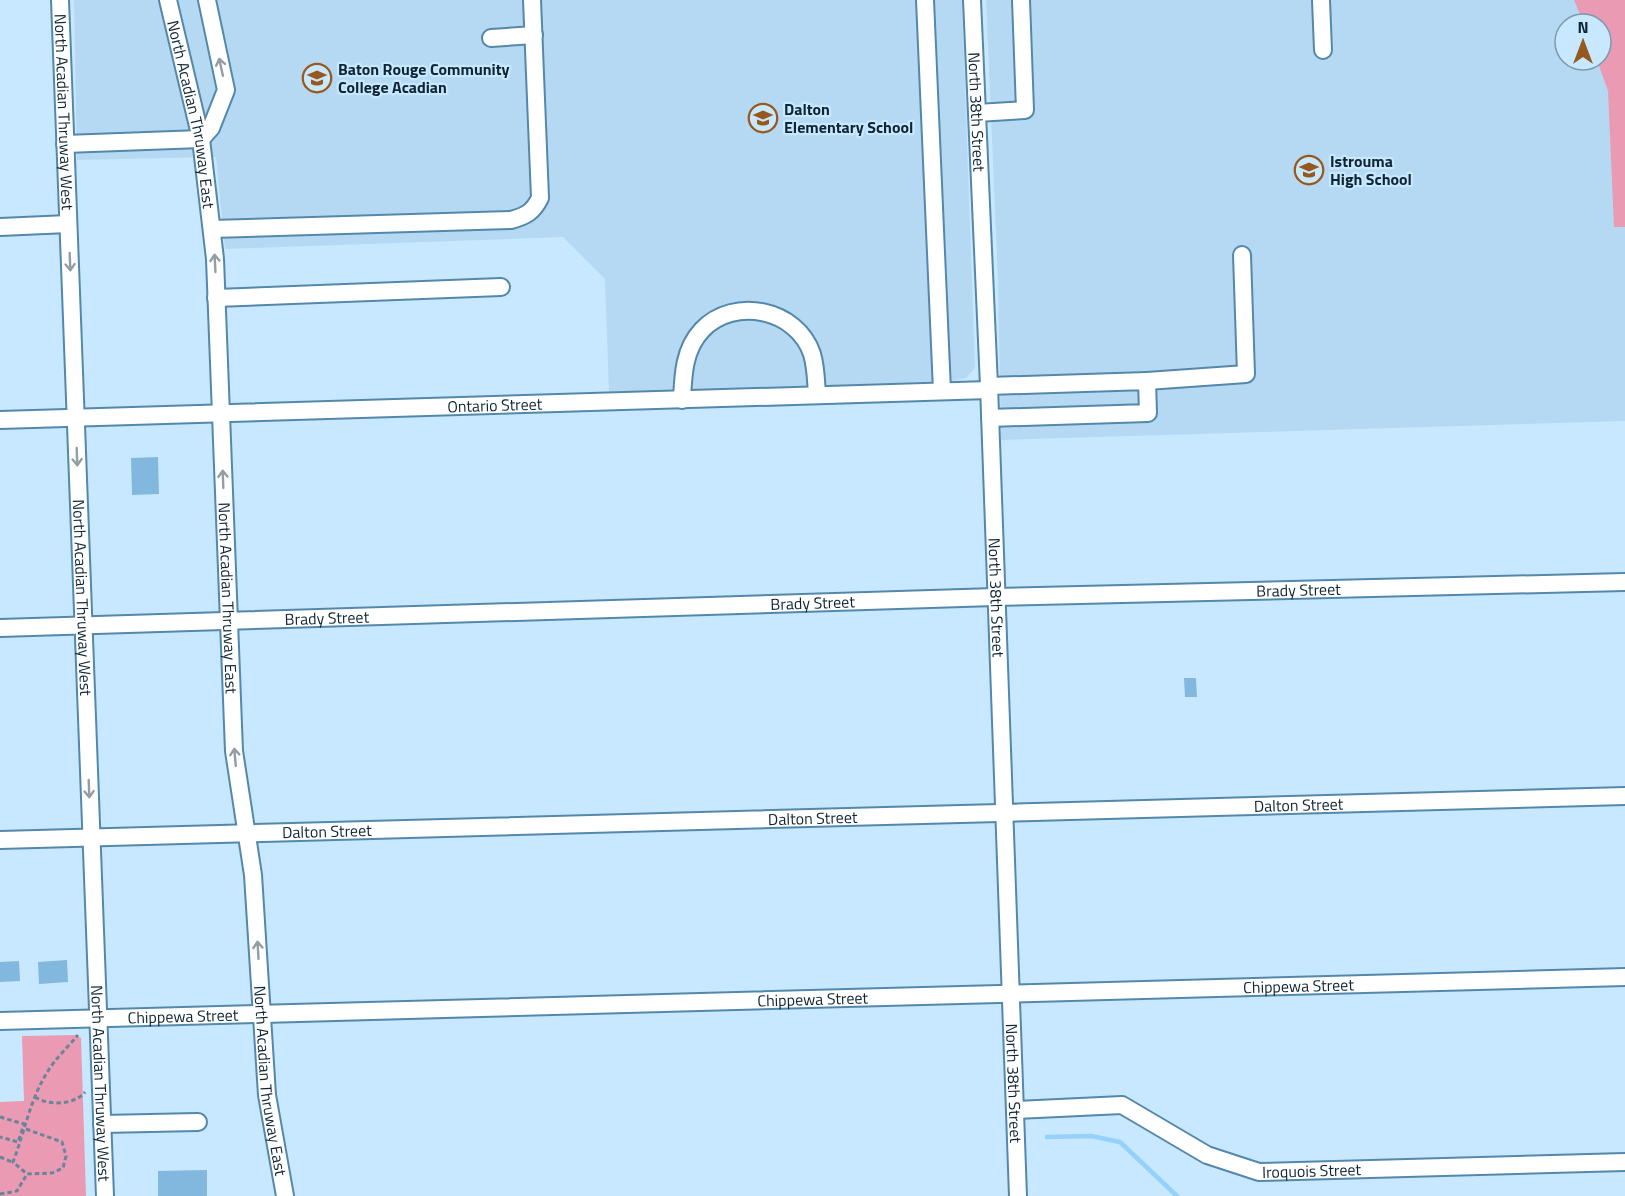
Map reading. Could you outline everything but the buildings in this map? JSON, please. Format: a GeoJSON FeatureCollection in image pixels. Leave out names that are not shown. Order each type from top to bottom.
{"type":"FeatureCollection","features":[{"type":"Feature","properties":{"kind":"street","name":"North Acadian Thruway West"},"geometry":{"type":"LineString","coordinates":[[60,0],[105,1196]]}},
{"type":"Feature","properties":{"kind":"street","name":"North Acadian Thruway East"},"geometry":{"type":"LineString","coordinates":[[168,0],[201,139],[212,229],[234,751],[256,909],[267,1095],[285,1196]]}},
{"type":"Feature","properties":{"kind":"street"},"geometry":{"type":"LineString","coordinates":[[65,144],[201,139],[211,128],[226,90],[207,0]]}},
{"type":"Feature","properties":{"kind":"street"},"geometry":{"type":"LineString","coordinates":[[212,229],[512,220],[526,216],[535,208],[540,198],[532,0]]}},
{"type":"Feature","properties":{"kind":"street"},"geometry":{"type":"LineString","coordinates":[[925,0],[942,391]]}},
{"type":"Feature","properties":{"kind":"street","name":"North 38th Street"},"geometry":{"type":"LineString","coordinates":[[972,0],[989,388],[1018,1196]]}},
{"type":"Feature","properties":{"kind":"street"},"geometry":{"type":"LineString","coordinates":[[977,113],[1025,110],[1021,0]]}},
{"type":"Feature","properties":{"kind":"street"},"geometry":{"type":"LineString","coordinates":[[1321,0],[1323,50]]}},
{"type":"Feature","properties":{"kind":"street"},"geometry":{"type":"LineString","coordinates":[[491,38],[534,35]]}},
{"type":"Feature","properties":{"kind":"street"},"geometry":{"type":"LineString","coordinates":[[0,227],[68,224]]}},
{"type":"Feature","properties":{"kind":"street","name":"Ontario Street"},"geometry":{"type":"LineString","coordinates":[[0,420],[942,391],[1246,374],[1242,255]]}},
{"type":"Feature","properties":{"kind":"street"},"geometry":{"type":"LineString","coordinates":[[216,298],[501,287]]}},
{"type":"Feature","properties":{"kind":"street"},"geometry":{"type":"LineString","coordinates":[[682,400],[685,364],[692,345],[702,330],[718,318],[736,312],[756,310],[777,316],[798,331],[812,352],[817,395]]}},
{"type":"Feature","properties":{"kind":"street"},"geometry":{"type":"LineString","coordinates":[[990,418],[1148,413],[1147,381]]}},
{"type":"Feature","properties":{"kind":"street","name":"Brady Street"},"geometry":{"type":"LineString","coordinates":[[0,628],[995,597],[1625,582]]}},
{"type":"Feature","properties":{"kind":"street","name":"Dalton Street"},"geometry":{"type":"LineString","coordinates":[[0,840],[1625,796]]}},
{"type":"Feature","properties":{"kind":"street","name":"Chippewa Street"},"geometry":{"type":"LineString","coordinates":[[0,1021],[1625,977]]}},
{"type":"Feature","properties":{"kind":"street","name":"Iroquois Street"},"geometry":{"type":"LineString","coordinates":[[1016,1110],[1122,1105],[1207,1155],[1259,1172],[1625,1162]]}},
{"type":"Feature","properties":{"kind":"street"},"geometry":{"type":"LineString","coordinates":[[102,1124],[198,1122]]}},
{"type":"Feature","properties":{"kind":"path"},"geometry":{"type":"LineString","coordinates":[[13,1162],[26,1129],[29,1110],[48,1071],[83,1029]]}},
{"type":"Feature","properties":{"kind":"path"},"geometry":{"type":"LineString","coordinates":[[35,1097],[43,1103],[72,1102],[85,1092]]}},
{"type":"Feature","properties":{"kind":"path"},"geometry":{"type":"LineString","coordinates":[[0,1117],[24,1124],[18,1142],[0,1137]]}},
{"type":"Feature","properties":{"kind":"path"},"geometry":{"type":"LineString","coordinates":[[0,1157],[13,1162],[27,1174],[57,1172],[63,1168],[66,1156],[60,1140],[44,1138],[26,1129]]}},
{"type":"Feature","properties":{"kind":"path"},"geometry":{"type":"LineString","coordinates":[[0,1194],[17,1191],[27,1174]]}},
{"type":"Feature","properties":{"kind":"shaded area"},"geometry":{"type":"Polygon","coordinates":[[[74,0],[962,0],[975,368],[966,378],[951,381],[609,393],[605,279],[563,237],[225,249],[216,157],[77,160],[74,0]]]}},
{"type":"Feature","properties":{"kind":"shaded area","name":"Istrouma High School"},"geometry":{"type":"Polygon","coordinates":[[[986,0],[1625,0],[1625,421],[1001,440],[998,279],[986,0]]]}},
{"type":"Feature","properties":{"kind":"shaded area"},"geometry":{"type":"Polygon","coordinates":[[[1574,0],[1625,0],[1625,227],[1614,227],[1608,91],[1601,72],[1613,72],[1613,12],[1579,12],[1574,0]]]}},
{"type":"Feature","properties":{"kind":"shaded area"},"geometry":{"type":"Polygon","coordinates":[[[75,1035],[81,1038],[86,1196],[0,1196],[0,1102],[24,1101],[22,1036],[75,1035]]]}},
{"type":"Feature","properties":{"kind":"waterway"},"geometry":{"type":"LineString","coordinates":[[1047,1137],[1091,1136],[1120,1142],[1177,1196]]}},
{"type":"Feature","properties":{"kind":"place","name":"Baton Rouge Community College Acadian"},"geometry":{"type":"Point","coordinates":[317,78]}},
{"type":"Feature","properties":{"kind":"place","name":"Dalton Elementary School"},"geometry":{"type":"Point","coordinates":[763,118]}},
{"type":"Feature","properties":{"kind":"place","name":"Istrouma High School"},"geometry":{"type":"Point","coordinates":[1309,170]}}]}
